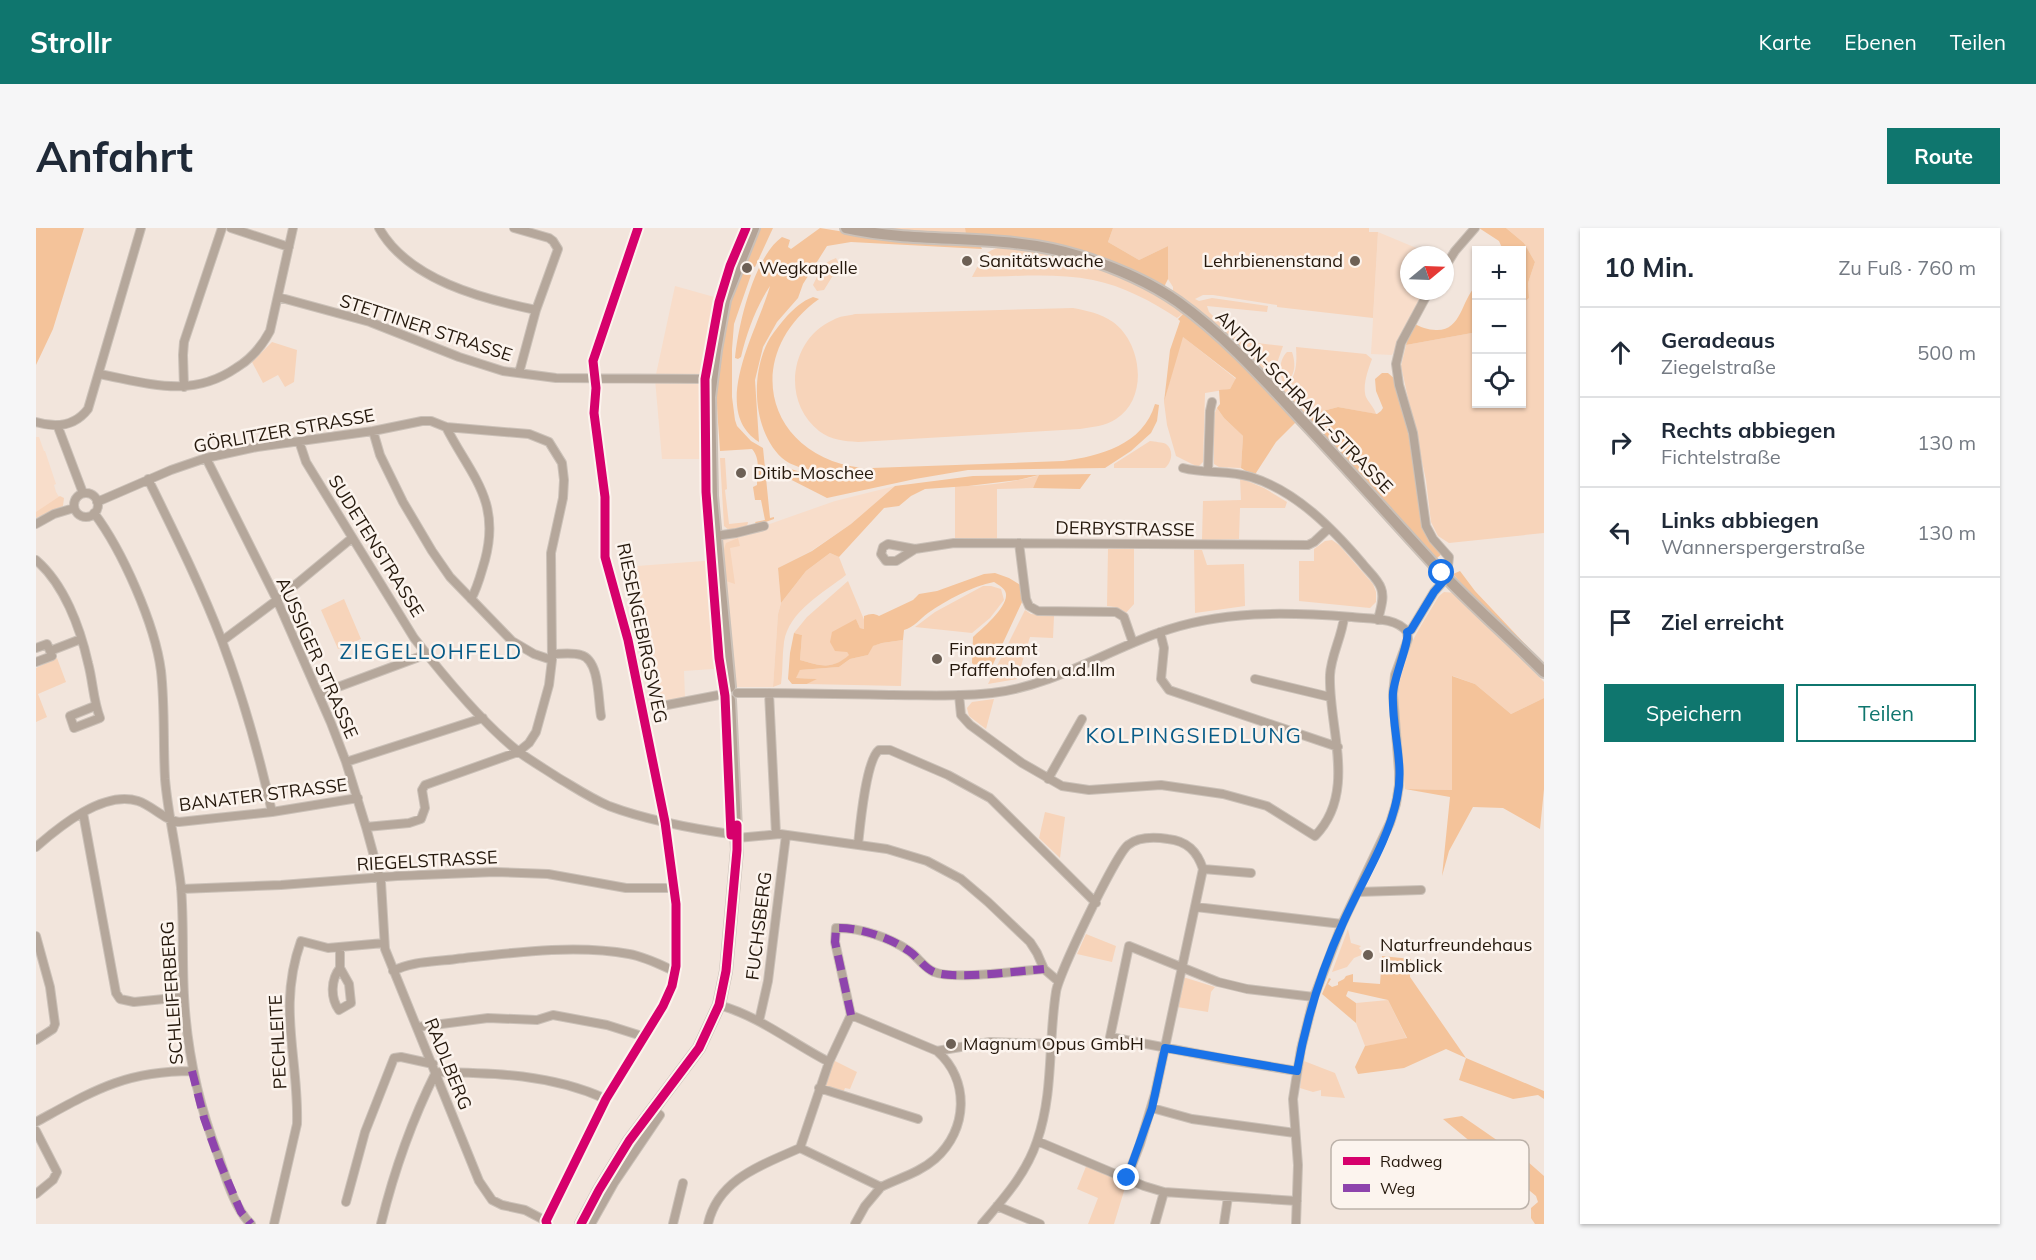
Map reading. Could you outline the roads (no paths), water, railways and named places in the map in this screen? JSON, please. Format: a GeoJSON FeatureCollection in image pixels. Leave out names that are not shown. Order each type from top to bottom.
{"type":"FeatureCollection","features":[{"type":"Feature","properties":{"kind":"street"},"geometry":{"type":"LineString","coordinates":[[36,422],[58,427],[79,418],[86,412],[141,228]]}},
{"type":"Feature","properties":{"kind":"street"},"geometry":{"type":"LineString","coordinates":[[184,387],[184,342],[222,228]]}},
{"type":"Feature","properties":{"kind":"street"},"geometry":{"type":"LineString","coordinates":[[231,228],[289,247]]}},
{"type":"Feature","properties":{"kind":"street"},"geometry":{"type":"LineString","coordinates":[[99,374],[158,385],[184,387],[203,385],[220,379],[243,364],[254,354],[270,331],[293,228]]}},
{"type":"Feature","properties":{"kind":"street"},"geometry":{"type":"LineString","coordinates":[[379,228],[398,251],[428,273],[492,301],[536,310]]}},
{"type":"Feature","properties":{"kind":"street"},"geometry":{"type":"LineString","coordinates":[[514,228],[549,238],[558,249],[536,310],[519,373]]}},
{"type":"Feature","properties":{"kind":"street","name":"RIESENGEBIRGSWEG"},"geometry":{"type":"LineString","coordinates":[[547,1223],[606,1099],[663,1006],[676,972],[677,930],[674,888],[665,822],[627,640],[605,557],[605,497],[594,413],[596,395],[593,361],[638,228]]}},
{"type":"Feature","properties":{"kind":"street"},"geometry":{"type":"LineString","coordinates":[[581,1224],[612,1169],[652,1109],[699,1048],[719,1005],[726,970],[737,837],[730,694],[710,455],[711,379],[725,300],[754,228]]}},
{"type":"Feature","properties":{"kind":"street","name":"ANTON-SCHRANZ-STRASSE"},"geometry":{"type":"LineString","coordinates":[[846,228],[894,236],[1022,244],[1050,249],[1100,263],[1143,281],[1166,294],[1198,318],[1247,362],[1444,575],[1544,672]]}},
{"type":"Feature","properties":{"kind":"street"},"geometry":{"type":"LineString","coordinates":[[1454,253],[1475,228]]}},
{"type":"Feature","properties":{"kind":"street","name":"STETTINER STRASSE"},"geometry":{"type":"LineString","coordinates":[[278,297],[370,322],[459,357],[503,371],[556,378],[711,379]]}},
{"type":"Feature","properties":{"kind":"street"},"geometry":{"type":"LineString","coordinates":[[1407,632],[1411,630],[1444,575],[1449,557],[1433,539],[1426,526],[1413,433],[1399,385],[1396,364],[1401,344],[1424,300]]}},
{"type":"Feature","properties":{"kind":"street"},"geometry":{"type":"LineString","coordinates":[[1208,471],[1212,402]]}},
{"type":"Feature","properties":{"kind":"street","name":"GÖRLITZER STRASSE"},"geometry":{"type":"LineString","coordinates":[[97,501],[206,458],[427,421],[446,427],[535,436],[549,442],[561,463],[564,480],[563,498],[551,553],[552,657],[549,685],[536,732],[529,743],[518,752]]}},
{"type":"Feature","properties":{"kind":"street"},"geometry":{"type":"LineString","coordinates":[[58,427],[83,493]]}},
{"type":"Feature","properties":{"kind":"street"},"geometry":{"type":"LineString","coordinates":[[446,427],[477,480],[490,518],[489,543],[480,577],[471,599]]}},
{"type":"Feature","properties":{"kind":"street"},"geometry":{"type":"LineString","coordinates":[[373,431],[380,455],[413,520],[450,577],[512,641],[534,654],[552,657],[578,654],[589,660],[596,676],[601,716]]}},
{"type":"Feature","properties":{"kind":"street","name":"SUDETENSTRASSE"},"geometry":{"type":"LineString","coordinates":[[299,441],[306,462],[414,638],[483,718],[518,752],[582,793],[631,814],[737,837],[776,834],[858,845],[914,856],[939,866],[961,879],[1025,936],[1037,953],[1044,969]]}},
{"type":"Feature","properties":{"kind":"street","name":"AUSSIGER STRASSE"},"geometry":{"type":"LineString","coordinates":[[206,458],[277,600],[319,694],[358,798],[379,878]]}},
{"type":"Feature","properties":{"kind":"street"},"geometry":{"type":"LineString","coordinates":[[1183,468],[1195,472],[1208,471],[1249,476],[1279,489],[1314,513],[1380,585],[1383,596],[1378,620]]}},
{"type":"Feature","properties":{"kind":"street"},"geometry":{"type":"LineString","coordinates":[[148,479],[222,641],[246,712],[272,812]]}},
{"type":"Feature","properties":{"kind":"street"},"geometry":{"type":"LineString","coordinates":[[83,493],[93,495],[97,501],[98,507],[94,513],[84,516],[79,514],[75,508],[76,498],[83,493]]}},
{"type":"Feature","properties":{"kind":"street"},"geometry":{"type":"LineString","coordinates":[[36,524],[48,517],[75,508]]}},
{"type":"Feature","properties":{"kind":"street","name":"SCHLEIFERBERG"},"geometry":{"type":"LineString","coordinates":[[94,513],[103,525],[127,571],[155,641],[160,668],[166,781],[181,889],[184,997],[192,1071],[204,1118],[220,1163],[241,1212],[250,1224]]}},
{"type":"Feature","properties":{"kind":"street"},"geometry":{"type":"LineString","coordinates":[[716,536],[764,526]]}},
{"type":"Feature","properties":{"kind":"street","name":"DERBYSTRASSE"},"geometry":{"type":"LineString","coordinates":[[915,549],[948,543],[1308,545],[1329,528]]}},
{"type":"Feature","properties":{"kind":"street"},"geometry":{"type":"LineString","coordinates":[[222,641],[277,600],[352,538]]}},
{"type":"Feature","properties":{"kind":"street"},"geometry":{"type":"LineString","coordinates":[[1018,543],[1026,599],[1032,609],[1116,612],[1124,617],[1133,643]]}},
{"type":"Feature","properties":{"kind":"street"},"geometry":{"type":"LineString","coordinates":[[36,560],[58,588],[81,639],[90,672],[95,706]]}},
{"type":"Feature","properties":{"kind":"street"},"geometry":{"type":"LineString","coordinates":[[667,705],[730,694],[959,696],[998,692],[1046,681],[1160,632],[1199,622],[1256,614],[1309,613],[1378,620],[1400,625],[1407,632],[1408,639],[1395,675],[1393,694],[1398,755],[1398,794],[1390,823],[1342,924],[1314,997],[1297,1071],[1293,1107],[1298,1165],[1296,1224]]}},
{"type":"Feature","properties":{"kind":"street"},"geometry":{"type":"LineString","coordinates":[[959,696],[962,715],[970,725],[1022,763],[1062,786],[1076,789],[1161,785],[1223,794],[1267,806],[1315,836],[1333,806],[1337,787],[1338,747],[1330,697],[1331,667],[1344,617]]}},
{"type":"Feature","properties":{"kind":"street"},"geometry":{"type":"LineString","coordinates":[[1160,632],[1164,648],[1161,679],[1169,690],[1338,747]]}},
{"type":"Feature","properties":{"kind":"street"},"geometry":{"type":"LineString","coordinates":[[50,651],[81,639]]}},
{"type":"Feature","properties":{"kind":"street"},"geometry":{"type":"LineString","coordinates":[[36,648],[47,644],[52,656],[36,662]]}},
{"type":"Feature","properties":{"kind":"street"},"geometry":{"type":"LineString","coordinates":[[319,694],[427,654]]}},
{"type":"Feature","properties":{"kind":"street"},"geometry":{"type":"LineString","coordinates":[[1255,679],[1330,697]]}},
{"type":"Feature","properties":{"kind":"street"},"geometry":{"type":"LineString","coordinates":[[769,693],[776,834]]}},
{"type":"Feature","properties":{"kind":"street"},"geometry":{"type":"LineString","coordinates":[[346,762],[483,718]]}},
{"type":"Feature","properties":{"kind":"street"},"geometry":{"type":"LineString","coordinates":[[1048,779],[1082,719]]}},
{"type":"Feature","properties":{"kind":"street"},"geometry":{"type":"LineString","coordinates":[[858,845],[865,790],[873,756],[879,750],[890,750],[948,775],[990,798],[1096,903]]}},
{"type":"Feature","properties":{"kind":"street"},"geometry":{"type":"LineString","coordinates":[[366,827],[409,824],[421,819],[425,808],[422,790],[425,784],[518,752]]}},
{"type":"Feature","properties":{"kind":"street","name":"BANATER STRASSE"},"geometry":{"type":"LineString","coordinates":[[172,821],[187,822],[272,812],[358,798]]}},
{"type":"Feature","properties":{"kind":"street"},"geometry":{"type":"LineString","coordinates":[[36,847],[83,813],[107,801],[130,799],[149,806],[172,821]]}},
{"type":"Feature","properties":{"kind":"street"},"geometry":{"type":"LineString","coordinates":[[83,813],[116,993],[120,999],[130,1002],[184,997]]}},
{"type":"Feature","properties":{"kind":"street","name":"FUCHSBERG"},"geometry":{"type":"LineString","coordinates":[[759,1021],[768,981],[786,835]]}},
{"type":"Feature","properties":{"kind":"street"},"geometry":{"type":"LineString","coordinates":[[982,1224],[1021,1176],[1037,1141],[1048,1101],[1058,981],[1120,854],[1128,845],[1142,839],[1166,838],[1187,844],[1196,853],[1203,869],[1152,1108],[1127,1178]]}},
{"type":"Feature","properties":{"kind":"street"},"geometry":{"type":"LineString","coordinates":[[1203,869],[1251,873]]}},
{"type":"Feature","properties":{"kind":"street","name":"RIEGELSTRASSE"},"geometry":{"type":"LineString","coordinates":[[181,889],[460,873],[521,872],[548,874],[626,888],[674,888]]}},
{"type":"Feature","properties":{"kind":"street","name":"RADLBERG"},"geometry":{"type":"LineString","coordinates":[[379,878],[384,943],[393,971],[418,1027],[479,1181],[492,1200],[502,1205],[525,1210],[547,1223]]}},
{"type":"Feature","properties":{"kind":"street"},"geometry":{"type":"LineString","coordinates":[[1358,892],[1421,890]]}},
{"type":"Feature","properties":{"kind":"street"},"geometry":{"type":"LineString","coordinates":[[1196,907],[1342,924]]}},
{"type":"Feature","properties":{"kind":"street"},"geometry":{"type":"LineString","coordinates":[[708,1224],[717,1199],[734,1182],[765,1164],[800,1148],[819,1088],[851,1015],[837,952],[836,928],[871,934],[901,945],[929,969],[938,973],[968,975],[1044,969],[1058,981]]}},
{"type":"Feature","properties":{"kind":"street"},"geometry":{"type":"LineString","coordinates":[[36,936],[50,987],[56,1024],[53,1029],[36,1040]]}},
{"type":"Feature","properties":{"kind":"street","name":"PECHLEITE"},"geometry":{"type":"LineString","coordinates":[[274,1224],[297,1124],[289,1002],[293,967],[301,941],[321,947],[340,948],[384,943]]}},
{"type":"Feature","properties":{"kind":"street"},"geometry":{"type":"LineString","coordinates":[[1297,1071],[1110,1037],[1129,945],[1218,982],[1237,987],[1314,997]]}},
{"type":"Feature","properties":{"kind":"street"},"geometry":{"type":"LineString","coordinates":[[340,948],[340,968],[333,980],[334,1002],[339,1010],[349,1006],[352,997],[347,978],[340,968]]}},
{"type":"Feature","properties":{"kind":"street"},"geometry":{"type":"LineString","coordinates":[[393,971],[419,963],[503,953],[551,951],[627,954],[647,959],[676,972]]}},
{"type":"Feature","properties":{"kind":"street"},"geometry":{"type":"LineString","coordinates":[[719,1005],[742,1012],[829,1062]]}},
{"type":"Feature","properties":{"kind":"street"},"geometry":{"type":"LineString","coordinates":[[418,1027],[488,1018],[537,1020],[553,1015],[607,1025],[645,1037]]}},
{"type":"Feature","properties":{"kind":"street"},"geometry":{"type":"LineString","coordinates":[[851,1015],[936,1052],[949,1065],[961,1090],[961,1105],[956,1127],[941,1153],[915,1172],[881,1187],[860,1213],[855,1224]]}},
{"type":"Feature","properties":{"kind":"street"},"geometry":{"type":"LineString","coordinates":[[936,1052],[990,1042],[1052,1044]]}},
{"type":"Feature","properties":{"kind":"street"},"geometry":{"type":"LineString","coordinates":[[346,1202],[365,1132],[394,1058],[401,1057],[434,1068],[538,1078],[566,1084],[606,1099]]}},
{"type":"Feature","properties":{"kind":"street"},"geometry":{"type":"LineString","coordinates":[[381,1224],[403,1148],[434,1068]]}},
{"type":"Feature","properties":{"kind":"street"},"geometry":{"type":"LineString","coordinates":[[36,1122],[87,1094],[121,1080],[153,1072],[192,1071]]}},
{"type":"Feature","properties":{"kind":"street"},"geometry":{"type":"LineString","coordinates":[[819,1088],[918,1119]]}},
{"type":"Feature","properties":{"kind":"street"},"geometry":{"type":"LineString","coordinates":[[1152,1108],[1202,1120],[1295,1133]]}},
{"type":"Feature","properties":{"kind":"street"},"geometry":{"type":"LineString","coordinates":[[591,1224],[618,1175],[660,1115],[652,1109]]}},
{"type":"Feature","properties":{"kind":"street"},"geometry":{"type":"LineString","coordinates":[[36,1131],[57,1172],[53,1180],[36,1194]]}},
{"type":"Feature","properties":{"kind":"street"},"geometry":{"type":"LineString","coordinates":[[1037,1141],[1164,1192],[1297,1201]]}},
{"type":"Feature","properties":{"kind":"street"},"geometry":{"type":"LineString","coordinates":[[800,1148],[881,1187]]}},
{"type":"Feature","properties":{"kind":"street"},"geometry":{"type":"LineString","coordinates":[[673,1224],[683,1183]]}},
{"type":"Feature","properties":{"kind":"street"},"geometry":{"type":"LineString","coordinates":[[1155,1224],[1164,1192]]}},
{"type":"Feature","properties":{"kind":"street"},"geometry":{"type":"LineString","coordinates":[[1224,1224],[1228,1197]]}},
{"type":"Feature","properties":{"kind":"street"},"geometry":{"type":"LineString","coordinates":[[997,1206],[1040,1224]]}},
{"type":"Feature","properties":{"kind":"place","name":"Sanitätswache"},"geometry":{"type":"Point","coordinates":[967,261]}},
{"type":"Feature","properties":{"kind":"place","name":"Lehrbienenstand"},"geometry":{"type":"Point","coordinates":[1355,261]}},
{"type":"Feature","properties":{"kind":"place","name":"Wegkapelle"},"geometry":{"type":"Point","coordinates":[747,268]}},
{"type":"Feature","properties":{"kind":"place","name":"Ditib-Moschee"},"geometry":{"type":"Point","coordinates":[741,473]}},
{"type":"Feature","properties":{"kind":"place","name":"Finanzamt Pfaffenhofen a.d.Ilm"},"geometry":{"type":"Point","coordinates":[937,659]}},
{"type":"Feature","properties":{"kind":"place","name":"Naturfreundehaus Ilmblick"},"geometry":{"type":"Point","coordinates":[1368,955]}},
{"type":"Feature","properties":{"kind":"place","name":"Magnum Opus GmbH"},"geometry":{"type":"Point","coordinates":[951,1044]}},
{"type":"Feature","properties":{"kind":"district","name":"ZIEGELLOHFELD"},"geometry":{"type":"Point","coordinates":[431,652]}},
{"type":"Feature","properties":{"kind":"district","name":"KOLPINGSIEDLUNG"},"geometry":{"type":"Point","coordinates":[1194,736]}}]}
